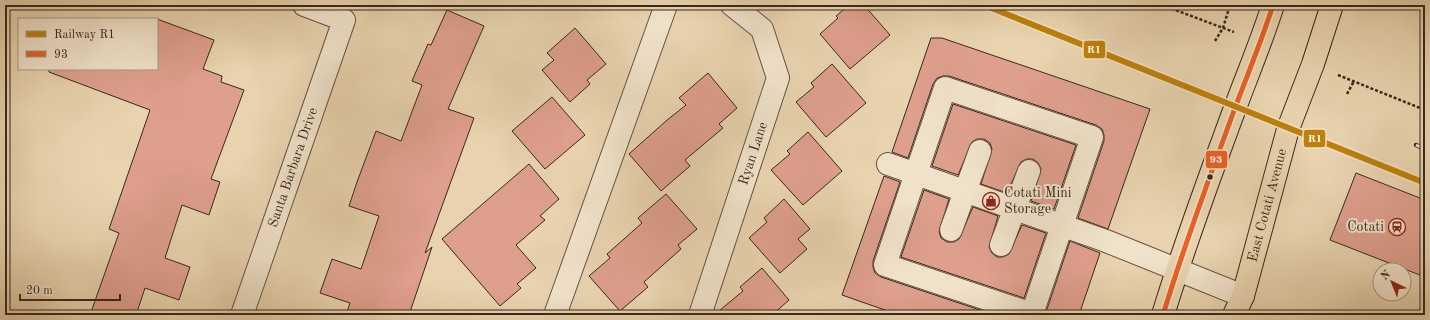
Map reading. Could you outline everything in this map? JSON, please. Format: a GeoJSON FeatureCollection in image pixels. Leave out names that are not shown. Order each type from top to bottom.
{"type":"FeatureCollection","features":[{"type":"Feature","properties":{"kind":"main road"},"geometry":{"type":"LineString","coordinates":[[1163,315],[1177,269],[1232,115],[1261,43],[1273,5]]}},
{"type":"Feature","properties":{"kind":"main road","name":"East Cotati Avenue"},"geometry":{"type":"LineString","coordinates":[[1238,305],[1288,129],[1313,64],[1332,5]]}},
{"type":"Feature","properties":{"kind":"street","name":"Santa Barbara Drive"},"geometry":{"type":"LineString","coordinates":[[242,315],[344,20],[304,5]]}},
{"type":"Feature","properties":{"kind":"street"},"geometry":{"type":"LineString","coordinates":[[555,315],[666,5]]}},
{"type":"Feature","properties":{"kind":"street","name":"Ryan Lane"},"geometry":{"type":"LineString","coordinates":[[700,315],[778,78],[762,29],[732,5]]}},
{"type":"Feature","properties":{"kind":"street"},"geometry":{"type":"LineString","coordinates":[[945,88],[1092,137],[1062,225],[1032,314],[885,264],[945,88]]}},
{"type":"Feature","properties":{"kind":"street"},"geometry":{"type":"LineString","coordinates":[[951,230],[980,151]]}},
{"type":"Feature","properties":{"kind":"street"},"geometry":{"type":"LineString","coordinates":[[888,164],[1062,225],[1177,269],[1238,305]]}},
{"type":"Feature","properties":{"kind":"street"},"geometry":{"type":"LineString","coordinates":[[1001,245],[1029,171]]}},
{"type":"Feature","properties":{"kind":"path"},"geometry":{"type":"LineString","coordinates":[[1216,41],[1223,28],[1230,5]]}},
{"type":"Feature","properties":{"kind":"path"},"geometry":{"type":"LineString","coordinates":[[1339,75],[1425,110]]}},
{"type":"Feature","properties":{"kind":"path"},"geometry":{"type":"LineString","coordinates":[[1347,94],[1354,81]]}},
{"type":"Feature","properties":{"kind":"building"},"geometry":{"type":"Polygon","coordinates":[[[849,5],[864,5],[890,35],[850,69],[820,34],[838,18],[836,16],[849,5]]]}},
{"type":"Feature","properties":{"kind":"building"},"geometry":{"type":"Polygon","coordinates":[[[447,10],[484,26],[448,109],[474,118],[425,253],[432,247],[409,315],[346,315],[350,303],[320,293],[332,259],[361,269],[379,216],[349,206],[376,131],[401,141],[422,85],[412,81],[428,44],[431,45],[447,10]]]}},
{"type":"Feature","properties":{"kind":"building"},"geometry":{"type":"Polygon","coordinates":[[[158,19],[214,40],[203,69],[222,76],[221,82],[244,90],[211,179],[220,182],[209,215],[182,205],[165,258],[190,267],[179,300],[145,288],[136,315],[90,315],[119,233],[109,229],[150,110],[49,72],[49,70],[158,70],[158,19]]]}},
{"type":"Feature","properties":{"kind":"building"},"geometry":{"type":"Polygon","coordinates":[[[575,28],[606,64],[587,80],[590,84],[570,102],[542,70],[554,60],[547,53],[575,28]]]}},
{"type":"Feature","properties":{"kind":"building"},"geometry":{"type":"Polygon","coordinates":[[[931,38],[942,38],[1150,109],[1108,229],[1078,218],[1104,141],[1102,129],[1096,125],[949,76],[943,76],[937,78],[933,84],[908,158],[892,152],[931,38]]]}},
{"type":"Feature","properties":{"kind":"building"},"geometry":{"type":"Polygon","coordinates":[[[832,64],[866,103],[826,137],[796,102],[814,87],[811,83],[832,64]]]}},
{"type":"Feature","properties":{"kind":"building"},"geometry":{"type":"Polygon","coordinates":[[[708,73],[737,108],[719,124],[723,128],[685,160],[690,166],[661,191],[629,154],[686,105],[679,98],[708,73]]]}},
{"type":"Feature","properties":{"kind":"building"},"geometry":{"type":"Polygon","coordinates":[[[552,97],[585,135],[545,169],[512,131],[552,97]]]}},
{"type":"Feature","properties":{"kind":"building"},"geometry":{"type":"Polygon","coordinates":[[[953,104],[1076,145],[1054,209],[1031,201],[1041,169],[1038,163],[1033,159],[1027,159],[1021,162],[1007,193],[981,184],[992,149],[990,143],[984,139],[977,139],[972,142],[958,175],[932,166],[953,104]]]}},
{"type":"Feature","properties":{"kind":"building"},"geometry":{"type":"Polygon","coordinates":[[[808,132],[842,171],[803,205],[771,170],[790,154],[787,151],[808,132]]]}},
{"type":"Feature","properties":{"kind":"building"},"geometry":{"type":"Polygon","coordinates":[[[529,164],[559,199],[540,216],[545,220],[516,245],[536,268],[517,284],[521,288],[500,306],[442,239],[529,164]]]}},
{"type":"Feature","properties":{"kind":"building"},"geometry":{"type":"Polygon","coordinates":[[[1356,173],[1425,200],[1425,277],[1412,272],[1412,262],[1386,262],[1330,240],[1356,173]]]}},
{"type":"Feature","properties":{"kind":"building"},"geometry":{"type":"Polygon","coordinates":[[[884,176],[900,182],[873,261],[875,273],[881,277],[995,315],[899,315],[842,295],[884,176]]]}},
{"type":"Feature","properties":{"kind":"building"},"geometry":{"type":"Polygon","coordinates":[[[924,190],[949,199],[939,232],[941,238],[947,242],[954,242],[959,239],[973,207],[998,216],[989,247],[992,253],[997,257],[1003,257],[1009,254],[1022,225],[1046,233],[1024,298],[901,257],[924,190]]]}},
{"type":"Feature","properties":{"kind":"building"},"geometry":{"type":"Polygon","coordinates":[[[666,194],[697,229],[678,245],[681,249],[644,282],[648,287],[620,311],[589,276],[610,258],[607,254],[642,223],[638,218],[666,194]]]}},
{"type":"Feature","properties":{"kind":"building"},"geometry":{"type":"Polygon","coordinates":[[[784,199],[810,229],[798,239],[807,249],[780,273],[749,238],[767,222],[764,218],[784,199]]]}},
{"type":"Feature","properties":{"kind":"building"},"geometry":{"type":"Polygon","coordinates":[[[1070,241],[1100,253],[1079,315],[1045,315],[1070,241]]]}},
{"type":"Feature","properties":{"kind":"building"},"geometry":{"type":"Polygon","coordinates":[[[762,268],[789,300],[772,315],[714,315],[743,291],[740,287],[762,268]]]}},
{"type":"Feature","properties":{"kind":"railway"},"geometry":{"type":"LineString","coordinates":[[1416,145],[1425,149]]}},
{"type":"Feature","properties":{"kind":"rail line","name":"R1"},"geometry":{"type":"LineString","coordinates":[[984,5],[1425,183]]}},
{"type":"Feature","properties":{"kind":"transit line","name":"93"},"geometry":{"type":"LineString","coordinates":[[1163,315],[1198,211],[1273,5]]}},
{"type":"Feature","properties":{"kind":"place","name":"Cotati Mini Storage"},"geometry":{"type":"Point","coordinates":[991,201]}},
{"type":"Feature","properties":{"kind":"place","name":"Cotati"},"geometry":{"type":"Point","coordinates":[1397,227]}}]}
